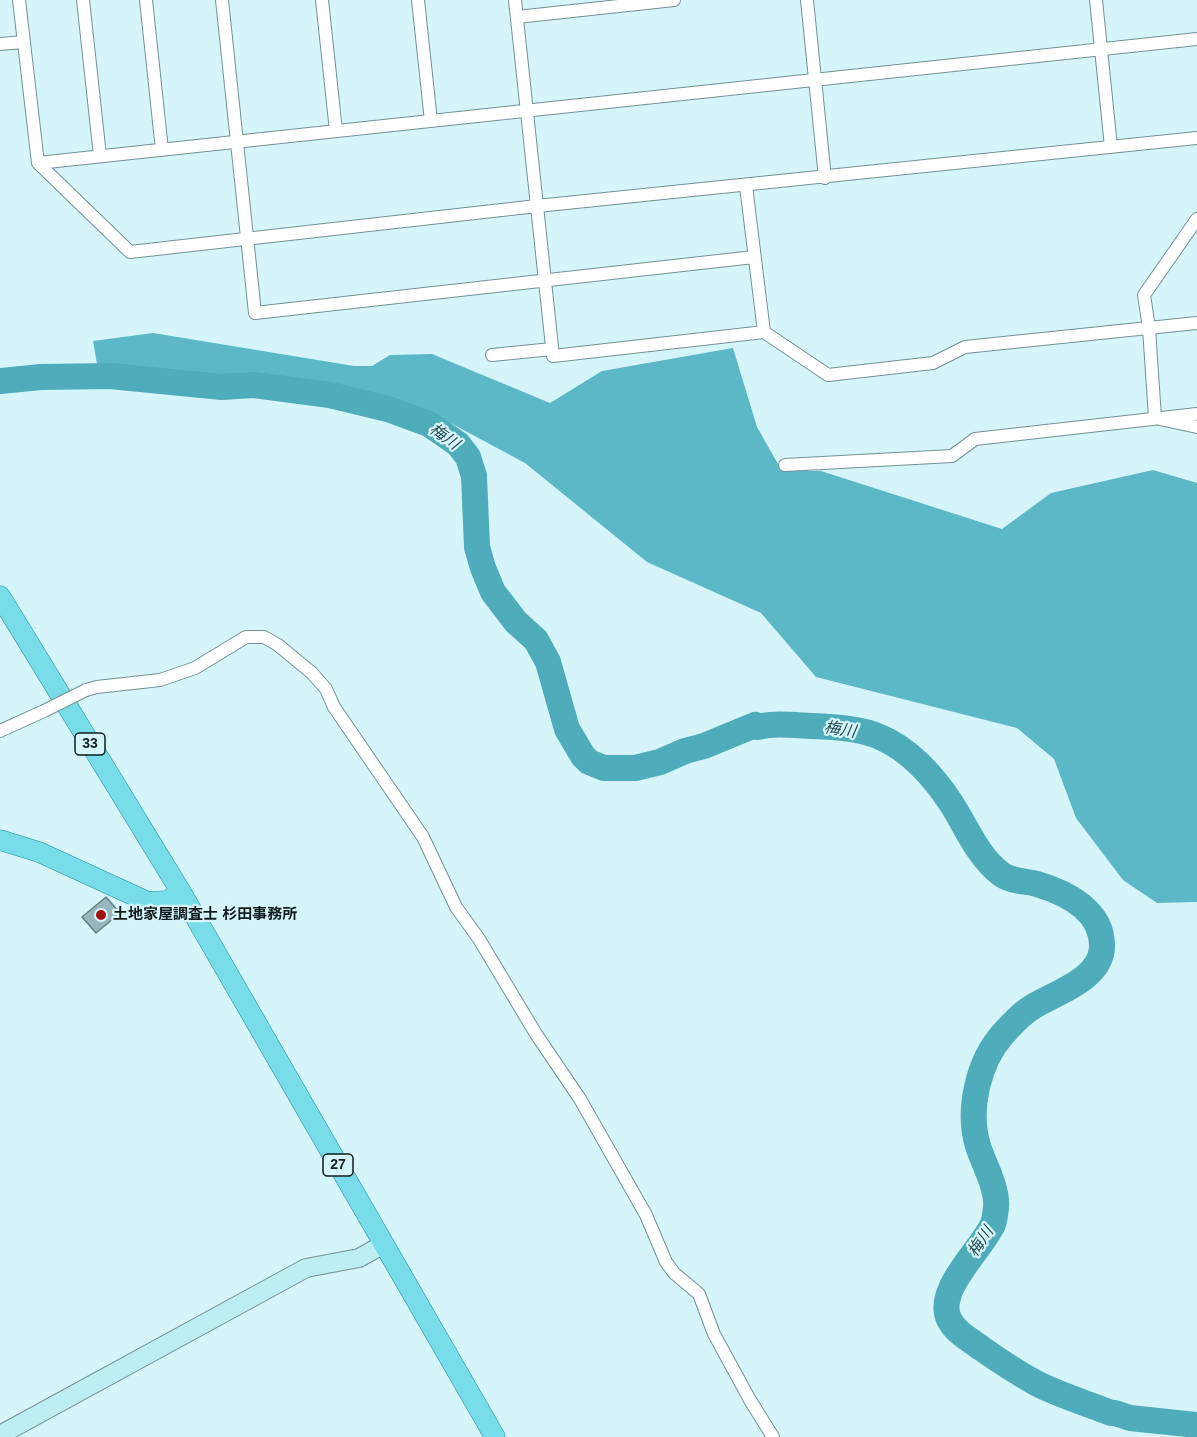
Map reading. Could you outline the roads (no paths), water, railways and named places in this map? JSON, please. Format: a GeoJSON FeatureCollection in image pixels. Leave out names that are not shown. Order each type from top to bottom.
{"type":"FeatureCollection","features":[{"type":"Feature","properties":{"kind":"main road","name":"33"},"geometry":{"type":"LineString","coordinates":[[0,596],[181,892]]}},
{"type":"Feature","properties":{"kind":"main road"},"geometry":{"type":"LineString","coordinates":[[0,840],[39,852],[148,902],[167,901],[181,892]]}},
{"type":"Feature","properties":{"kind":"main road","name":"27"},"geometry":{"type":"LineString","coordinates":[[181,892],[495,1437]]}},
{"type":"Feature","properties":{"kind":"street"},"geometry":{"type":"LineString","coordinates":[[19,0],[38,163],[130,252],[537,206],[1197,138]]}},
{"type":"Feature","properties":{"kind":"street"},"geometry":{"type":"LineString","coordinates":[[83,0],[100,156]]}},
{"type":"Feature","properties":{"kind":"street"},"geometry":{"type":"LineString","coordinates":[[146,0],[162,150]]}},
{"type":"Feature","properties":{"kind":"street"},"geometry":{"type":"LineString","coordinates":[[222,0],[255,312],[754,257]]}},
{"type":"Feature","properties":{"kind":"street"},"geometry":{"type":"LineString","coordinates":[[322,0],[336,131]]}},
{"type":"Feature","properties":{"kind":"street"},"geometry":{"type":"LineString","coordinates":[[418,0],[431,121]]}},
{"type":"Feature","properties":{"kind":"street"},"geometry":{"type":"LineString","coordinates":[[515,0],[553,356],[764,332],[828,375],[933,363],[965,347],[1197,323]]}},
{"type":"Feature","properties":{"kind":"street"},"geometry":{"type":"LineString","coordinates":[[517,17],[612,3],[674,0]]}},
{"type":"Feature","properties":{"kind":"street"},"geometry":{"type":"LineString","coordinates":[[807,0],[825,178]]}},
{"type":"Feature","properties":{"kind":"street"},"geometry":{"type":"LineString","coordinates":[[1096,0],[1111,147]]}},
{"type":"Feature","properties":{"kind":"street"},"geometry":{"type":"LineString","coordinates":[[38,163],[1197,39]]}},
{"type":"Feature","properties":{"kind":"street"},"geometry":{"type":"LineString","coordinates":[[0,45],[24,42]]}},
{"type":"Feature","properties":{"kind":"street"},"geometry":{"type":"LineString","coordinates":[[746,186],[764,332]]}},
{"type":"Feature","properties":{"kind":"street"},"geometry":{"type":"LineString","coordinates":[[1155,418],[1149,328],[1144,295],[1193,231],[1197,219]]}},
{"type":"Feature","properties":{"kind":"street"},"geometry":{"type":"LineString","coordinates":[[492,356],[552,349]]}},
{"type":"Feature","properties":{"kind":"street"},"geometry":{"type":"LineString","coordinates":[[785,465],[952,456],[975,439],[1197,414]]}},
{"type":"Feature","properties":{"kind":"street"},"geometry":{"type":"LineString","coordinates":[[1155,418],[1197,427]]}},
{"type":"Feature","properties":{"kind":"street"},"geometry":{"type":"LineString","coordinates":[[0,731],[86,690],[160,680],[195,668],[246,637],[264,637],[278,645],[319,681],[326,689],[334,707],[423,837],[456,907],[580,1099],[646,1215],[666,1262],[674,1273],[699,1294],[714,1334],[750,1400],[774,1437]]}},
{"type":"Feature","properties":{"kind":"street"},"geometry":{"type":"LineString","coordinates":[[0,1435],[306,1268],[359,1258],[384,1244]]}},
{"type":"Feature","properties":{"kind":"waterway","name":"梅川"},"geometry":{"type":"LineString","coordinates":[[0,381],[41,377],[110,376],[222,387],[254,385],[330,395],[388,409],[429,424],[458,444],[468,457],[474,476],[477,547],[483,568],[493,592],[516,622],[536,640],[548,662],[567,729],[589,762],[604,768],[635,768],[660,762],[755,725],[757,727],[784,725],[855,730],[891,742],[911,756],[944,793],[979,850],[993,867],[1005,876],[1048,888],[1081,905],[1096,923],[1101,934],[1102,947],[1100,958],[1085,977],[1031,1008],[1013,1023],[994,1045],[981,1072],[974,1102],[975,1132],[993,1185],[996,1200],[995,1218],[948,1295],[946,1308],[949,1319],[959,1332],[1007,1366],[1054,1391],[1130,1418],[1197,1425]]}},
{"type":"Feature","properties":{"kind":"place","name":"土地家屋調査士 杉田事務所"},"geometry":{"type":"Point","coordinates":[101,915]}}]}
